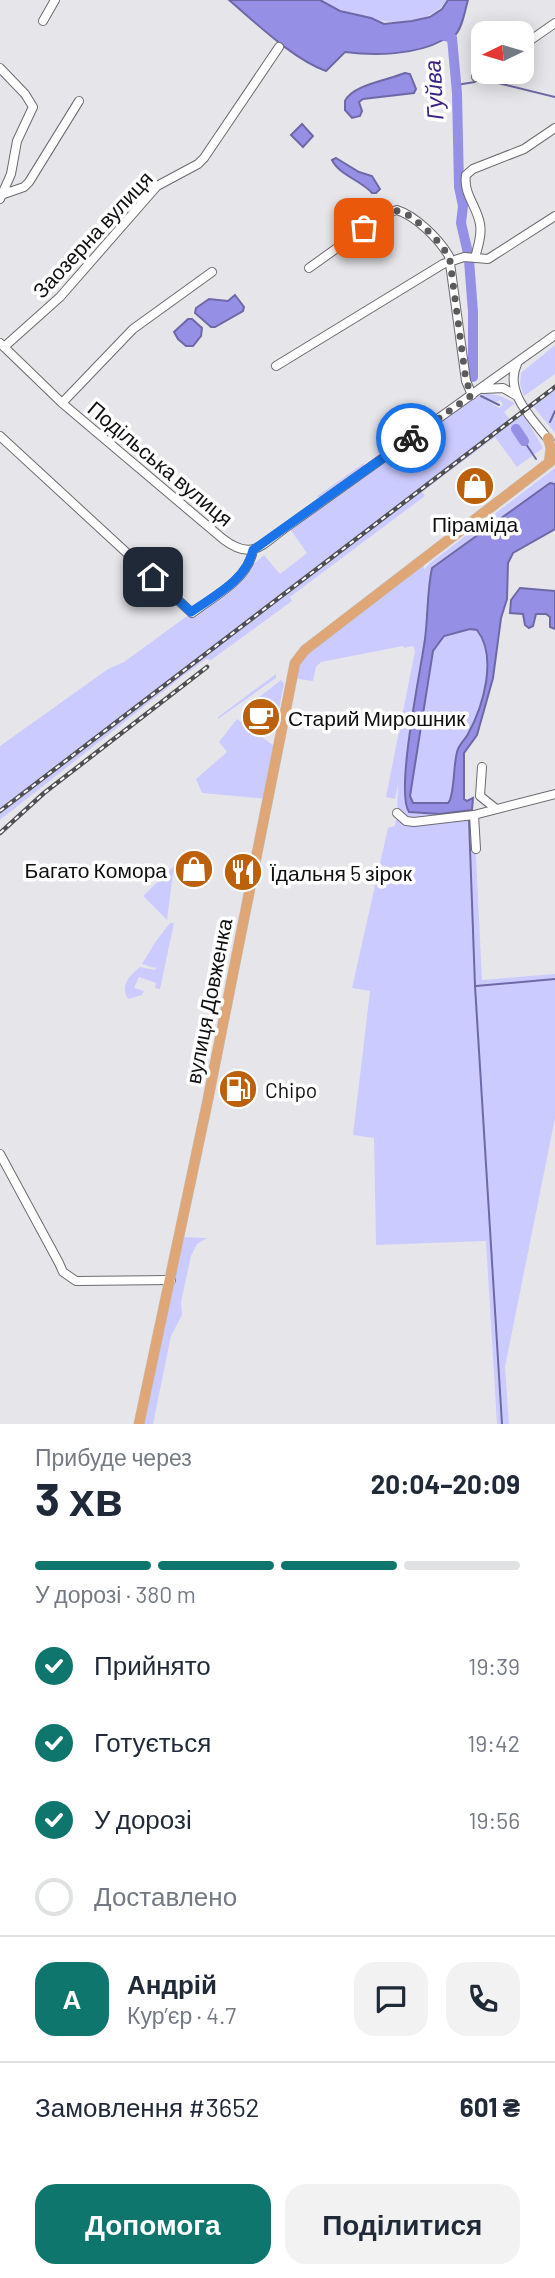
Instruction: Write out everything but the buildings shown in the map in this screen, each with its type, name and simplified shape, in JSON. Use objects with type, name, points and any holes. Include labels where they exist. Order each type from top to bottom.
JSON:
[{"type":"main road","points":[[551,440],[552,461]]},
{"type":"main road","name":"вулиця Довженка","points":[[139,1424],[171,1280],[295,663],[305,650],[552,461]]},
{"type":"street","points":[[43,22],[55,0]]},
{"type":"street","points":[[534,38],[555,23]]},
{"type":"street","name":"Заозерна вулиця","points":[[2,345],[60,297],[157,186],[204,158],[279,47]]},
{"type":"street","points":[[0,68],[25,94],[33,107],[17,141],[11,174],[1,197]]},
{"type":"street","points":[[1,197],[29,182],[79,101]]},
{"type":"street","points":[[475,258],[480,224],[467,192],[466,175],[470,170],[528,146],[555,128]]},
{"type":"street","points":[[309,268],[378,218],[397,210],[407,214],[448,254],[466,381],[475,393]]},
{"type":"street","points":[[276,366],[450,261],[464,257],[483,261],[491,258],[555,216]]},
{"type":"street","points":[[62,403],[133,329],[212,272]]},
{"type":"street","points":[[0,436],[191,612],[237,579],[249,564],[253,550],[555,335]]},
{"type":"street","name":"Подільська вулиця","points":[[2,345],[62,403],[233,547],[245,551],[253,550]]},
{"type":"street","points":[[517,364],[512,380],[518,396],[555,448]]},
{"type":"street","points":[[475,393],[497,387],[518,396]]},
{"type":"street","points":[[482,767],[480,796],[495,808]]},
{"type":"street","points":[[397,813],[406,821],[414,822],[474,815],[555,794]]},
{"type":"street","points":[[474,815],[476,849]]},
{"type":"street","points":[[0,1154],[63,1272],[70,1278],[84,1282],[171,1280]]},
{"type":"shaded area","points":[[229,0],[320,0],[340,11],[384,24],[430,17],[442,9],[448,0],[468,0],[461,25],[453,37],[408,51],[382,54],[345,52],[326,71],[288,49]]},
{"type":"shaded area","points":[[321,0],[447,0],[435,12],[421,19],[404,22],[368,18]]},
{"type":"shaded area","points":[[405,73],[410,74],[416,89],[414,93],[363,99],[359,102],[362,111],[360,116],[352,118],[345,110],[345,101],[355,91]]},
{"type":"shaded area","points":[[302,124],[313,136],[303,147],[291,135]]},
{"type":"shaded area","points":[[336,158],[359,172],[372,176],[380,189],[372,193],[340,170],[332,160]]},
{"type":"shaded area","points":[[235,295],[244,307],[243,311],[215,327],[211,327],[195,313],[196,308],[209,299],[228,301]]},
{"type":"shaded area","points":[[188,319],[192,319],[202,328],[201,336],[193,346],[186,346],[174,332]]},
{"type":"shaded area","points":[[555,345],[555,374],[524,396],[520,384],[521,373]]},
{"type":"shaded area","points":[[555,389],[555,433],[533,406]]},
{"type":"shaded area","points":[[486,393],[515,403],[504,412],[512,422],[523,413],[543,448],[517,467],[495,437],[422,492],[425,496],[290,597],[292,601],[211,660],[206,659],[184,675],[0,820],[0,746],[108,669],[124,662],[227,587],[264,555],[280,574],[307,553],[288,526],[472,395],[480,396],[499,408],[503,405],[500,400],[496,402],[482,395]]},
{"type":"shaded area","points":[[364,463],[364,467],[322,497],[316,497]]},
{"type":"shaded area","points":[[555,468],[555,484],[550,483],[431,572],[426,637],[404,788],[409,812],[440,814],[471,810],[474,815],[482,980],[555,974],[555,1118],[505,1367],[509,1424],[497,1424],[486,1241],[376,1245],[374,1138],[353,1135],[370,991],[352,988],[388,828],[395,826],[398,784],[395,799],[386,797],[415,651],[413,646],[403,646],[321,662],[316,667],[313,681],[291,678],[295,663],[424,560],[424,570]]},
{"type":"shaded area","points":[[550,483],[555,484],[555,529],[513,553],[508,563],[507,599],[501,618],[493,678],[477,735],[464,753],[464,799],[467,801],[473,798],[472,810],[440,814],[409,812],[405,781],[432,568]],"holes":[[[470,629],[477,630],[487,654],[486,682],[474,723],[457,752],[450,800],[448,803],[413,803],[410,796],[433,651],[444,636]]]},
{"type":"shaded area","points":[[520,588],[555,591],[555,629],[550,627],[550,617],[546,614],[536,614],[533,626],[529,628],[525,625],[523,614],[510,613],[511,600]]},
{"type":"shaded area","points":[[476,630],[483,641],[486,681],[474,723],[459,747],[450,800],[448,803],[413,803],[410,796],[433,651],[444,636]]},
{"type":"shaded area","points":[[276,674],[276,678],[218,719],[218,717]]},
{"type":"shaded area","points":[[281,680],[284,684],[277,719],[271,712],[253,702]]},
{"type":"shaded area","points":[[237,719],[277,748],[267,799],[202,793],[196,779],[227,752],[219,742]]},
{"type":"shaded area","points":[[174,866],[167,920],[143,896]]},
{"type":"shaded area","points":[[170,923],[174,923],[160,989],[155,988],[156,983],[139,977],[134,988],[144,991],[142,995],[128,999],[125,985],[132,974],[140,967],[155,970],[157,965],[155,968],[142,964]]},
{"type":"shaded area","points":[[180,1237],[207,1238],[197,1244],[191,1256],[181,1302],[182,1315],[171,1336],[153,1424],[139,1424]]},
{"type":"waterway","name":"Гуйва","points":[[438,34],[452,38],[457,93],[459,187],[463,206],[461,223],[468,253]]},
{"type":"waterway","points":[[456,85],[471,83]]},
{"type":"waterway","points":[[502,84],[555,97]]},
{"type":"waterway","name":"Гуйва","points":[[469,260],[473,312],[473,377]]},
{"type":"waterway","points":[[481,396],[499,405]]},
{"type":"waterway","name":"Гуйва","points":[[550,422],[555,411]]},
{"type":"waterway","name":"Гуйва","points":[[516,429],[524,441]]},
{"type":"waterway","points":[[524,441],[536,459]]},
{"type":"waterway","points":[[469,820],[475,986],[502,1424]]},
{"type":"waterway","points":[[476,986],[555,979]]},
{"type":"railway","points":[[0,811],[555,387]]},
{"type":"railway","points":[[0,833],[44,793],[207,667]]},
{"type":"way so far","points":[[364,228],[386,213],[401,211],[437,241],[448,254],[450,261],[466,381],[472,395],[411,438]]},
{"type":"place","name":"Піраміда","points":[[475,486]]},
{"type":"place","name":"Старий Мирошник","points":[[261,717]]},
{"type":"place","name":"Багато Комора","points":[[194,869]]},
{"type":"place","name":"Їдальня 5 зірок","points":[[243,872]]},
{"type":"place","name":"Chipo","points":[[238,1089]]},
{"type":"route","points":[[153,577],[191,612],[237,579],[249,564],[253,550],[411,438]]}]
